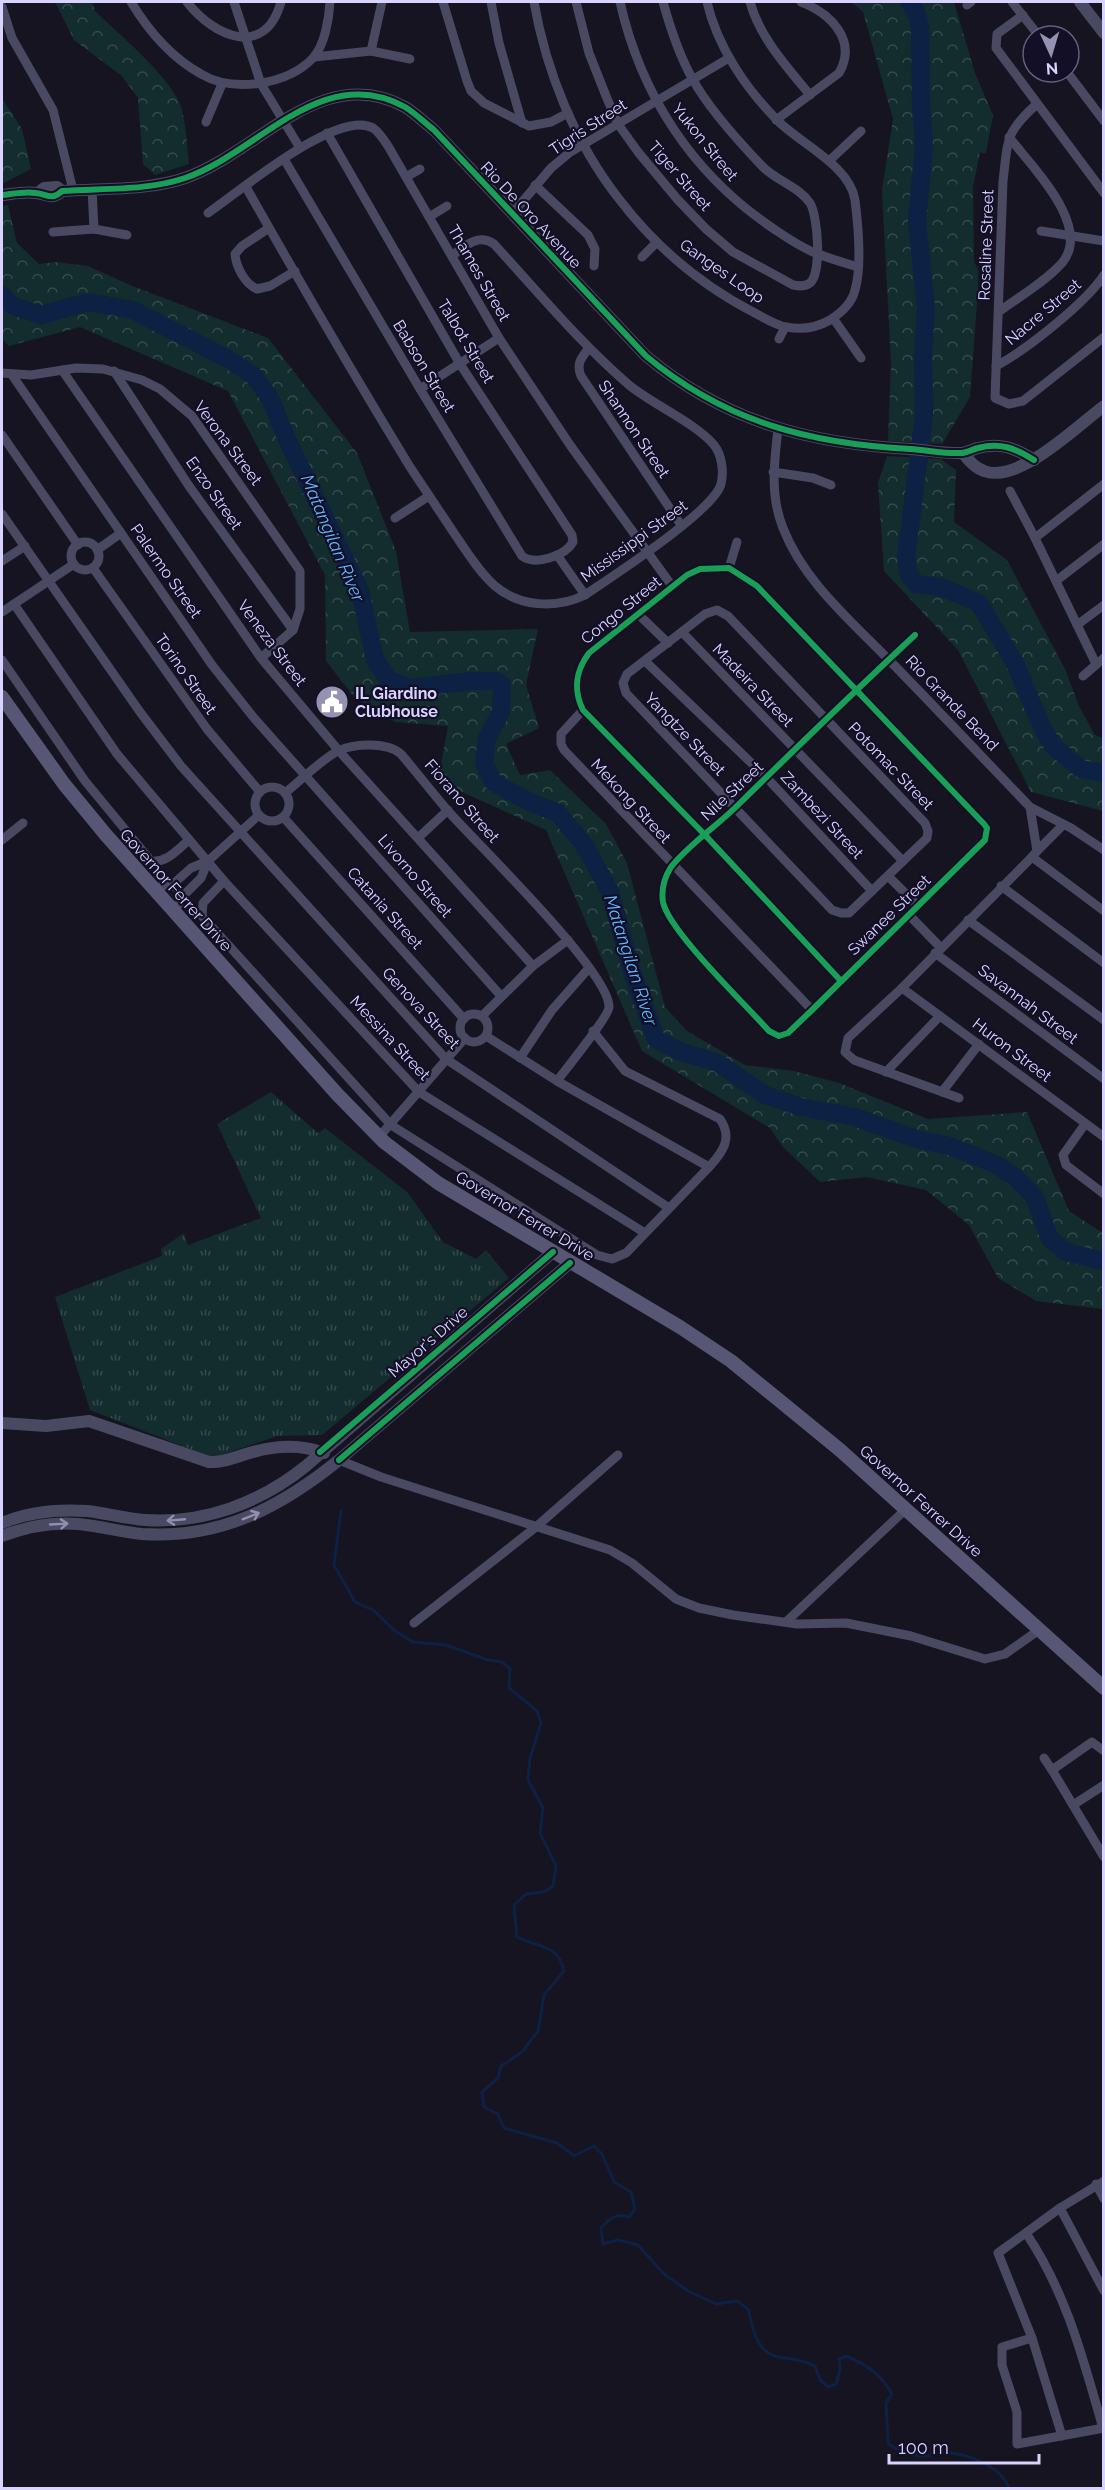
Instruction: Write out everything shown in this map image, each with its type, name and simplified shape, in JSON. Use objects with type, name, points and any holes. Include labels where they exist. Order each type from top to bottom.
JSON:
[{"type":"main road","name":"Governor Ferrer Drive","points":[[2,697],[64,784],[106,835],[337,1094],[379,1137],[438,1183],[680,1327],[731,1361],[840,1450],[1104,1688]]},
{"type":"street","points":[[131,2],[149,27],[183,62],[202,75],[222,84],[261,84],[302,67],[314,57],[326,28],[330,2]]},
{"type":"street","points":[[187,2],[217,30],[232,37],[245,37],[269,26],[281,2]]},
{"type":"street","points":[[234,2],[261,84],[300,148]]},
{"type":"street","points":[[371,51],[382,2]]},
{"type":"street","points":[[443,2],[471,91],[484,103],[522,123],[536,126],[568,113]]},
{"type":"street","points":[[491,2],[499,43],[522,123]]},
{"type":"street","name":"Ganges Loop","points":[[534,2],[539,31],[568,113],[584,145],[618,198],[656,243],[697,276],[739,304],[785,327],[820,326],[848,304],[855,293],[858,267],[856,207],[852,188],[848,179],[829,161],[776,120],[753,92],[729,57],[707,2]]},
{"type":"street","name":"Tiger Street","points":[[576,2],[589,53],[618,124],[678,200],[733,252],[783,281],[803,286],[811,283],[816,275],[818,254]]},
{"type":"street","name":"Yukon Street","points":[[620,2],[628,38],[655,101],[672,130],[727,194],[795,242],[818,254],[858,267]]},
{"type":"street","points":[[663,2],[692,79],[728,128],[766,169],[809,202],[814,216],[818,254]]},
{"type":"street","points":[[750,2],[770,43],[810,95]]},
{"type":"street","points":[[776,120],[839,73],[845,63],[844,38],[837,27],[827,15],[801,2]]},
{"type":"street","points":[[1012,2],[1030,24]]},
{"type":"street","points":[[1080,2],[1104,33]]},
{"type":"street","points":[[2,7],[12,38],[53,110],[68,191]]},
{"type":"street","points":[[1023,15],[997,34],[996,48],[1104,193]]},
{"type":"street","points":[[314,57],[371,51],[410,59]]},
{"type":"street","name":"Tigris Street","points":[[512,214],[535,185],[569,153],[729,57]]},
{"type":"street","points":[[206,123],[222,84]]},
{"type":"street","points":[[1076,84],[1104,121]]},
{"type":"street","name":"Rio De Oro Avenue","points":[[4,195],[38,193],[44,197],[57,196],[68,191],[165,183],[214,165],[308,106],[342,94],[371,95],[405,107],[434,130],[616,326],[671,377],[742,416],[778,429],[827,441],[963,453],[997,445],[1014,449],[1034,460]]},
{"type":"street","name":"Rosaline Street","points":[[1037,104],[1016,122],[1009,137],[1003,181],[995,398],[1009,404],[1023,401],[1104,337]]},
{"type":"street","name":"Thames Street","points":[[208,213],[300,148],[327,133],[345,126],[358,125],[372,128],[381,136],[406,177],[500,338],[646,552],[672,586]]},
{"type":"street","points":[[829,161],[861,131]]},
{"type":"street","name":"Talbot Street","points":[[327,133],[460,364],[572,535],[573,542],[570,548],[556,555]]},
{"type":"street","points":[[999,311],[1063,262],[1070,250],[1072,236],[1069,222],[1058,201],[1009,137]]},
{"type":"street","name":"Babson Street","points":[[284,159],[420,389],[522,555],[533,561],[556,555]]},
{"type":"street","points":[[406,177],[420,169]]},
{"type":"street","points":[[535,185],[588,236],[595,249],[594,266]]},
{"type":"street","name":"Mississippi Street","points":[[246,187],[429,496],[477,567],[495,586],[511,596],[527,602],[564,603],[585,595],[708,504],[716,495],[721,484],[722,471],[719,452],[705,437],[630,386],[589,348],[489,240],[474,240],[452,256]]},
{"type":"street","points":[[92,189],[94,229]]},
{"type":"street","points":[[429,217],[447,206]]},
{"type":"street","points":[[269,228],[242,246],[235,254],[238,266],[247,281],[257,289],[263,289],[295,271]]},
{"type":"street","points":[[53,232],[94,229],[127,235]]},
{"type":"street","points":[[1041,231],[1104,241]]},
{"type":"street","points":[[642,257],[656,243]]},
{"type":"street","name":"Nacre Street","points":[[996,366],[1012,357],[1083,300],[1104,274]]},
{"type":"street","points":[[833,318],[861,358]]},
{"type":"street","points":[[779,339],[785,327]]},
{"type":"street","points":[[420,389],[500,338]]},
{"type":"street","name":"Shannon Street","points":[[589,348],[578,365],[581,376],[681,525]]},
{"type":"street","name":"Verona Street","points":[[7,374],[90,367],[114,371],[160,389],[192,416],[298,567],[301,598],[293,630]]},
{"type":"street","name":"Veneza Street","points":[[62,370],[261,658],[339,751],[533,966]]},
{"type":"street","name":"Enzo Street","points":[[114,371],[189,486],[293,630]]},
{"type":"street","name":"Palermo Street","points":[[7,374],[212,665],[306,776]]},
{"type":"street","points":[[963,453],[984,471],[1015,469],[1034,460],[1104,406]]},
{"type":"street","name":"Rio Grande Bend","points":[[778,429],[773,472],[780,518],[797,557],[830,600],[1030,807],[1099,841],[1104,850]]},
{"type":"street","points":[[2,435],[78,545]]},
{"type":"street","points":[[773,472],[813,478],[831,485]]},
{"type":"street","points":[[1035,538],[1104,484]]},
{"type":"street","points":[[1010,491],[1077,626],[1100,661],[1083,676]]},
{"type":"street","points":[[395,518],[429,496]]},
{"type":"street","name":"Genova Street","points":[[2,515],[50,580],[140,712],[181,766],[446,1059],[669,1208]]},
{"type":"street","points":[[97,550],[121,533]]},
{"type":"street","points":[[737,542],[729,568],[757,586],[856,691]]},
{"type":"street","points":[[88,543],[97,550],[98,557],[93,567],[82,570],[74,564],[71,554],[78,545],[88,543]]},
{"type":"street","points":[[1056,581],[1104,544]]},
{"type":"street","points":[[2,561],[25,546]]},
{"type":"street","points":[[556,555],[585,595]]},
{"type":"street","points":[[2,612],[74,564]]},
{"type":"street","name":"Torino Street","points":[[93,567],[207,729],[260,792]]},
{"type":"street","name":"Congo Street","points":[[583,710],[577,693],[577,682],[581,662],[589,653],[672,586],[700,569],[729,568]]},
{"type":"street","name":"Messina Street","points":[[14,604],[117,754],[224,881],[419,1092],[645,1233]]},
{"type":"street","points":[[1077,626],[1104,605]]},
{"type":"street","name":"Yangtze Street","points":[[717,610],[705,614],[624,679],[626,693],[832,910],[841,913]]},
{"type":"street","name":"Potomac Street","points":[[717,610],[728,616],[925,823],[928,831],[927,838],[849,913],[841,913]]},
{"type":"street","points":[[638,614],[668,643]]},
{"type":"street","points":[[261,658],[293,630]]},
{"type":"street","name":"Madeira Street","points":[[682,632],[903,861]]},
{"type":"street","name":"Nile Street","points":[[778,1036],[769,1030],[673,925],[666,914],[662,893],[663,882],[673,865],[915,635]]},
{"type":"street","points":[[2,660],[85,781],[151,861],[160,862],[189,840]]},
{"type":"street","name":"Zambezi Street","points":[[645,661],[766,777],[872,891]]},
{"type":"street","name":"Swanee Street","points":[[778,1036],[788,1033],[812,1010],[985,840],[988,832],[984,824],[856,691]]},
{"type":"street","points":[[583,710],[705,835],[841,981]]},
{"type":"street","name":"Mekong Street","points":[[583,710],[561,734],[561,744],[564,750],[812,1010]]},
{"type":"street","name":"Fiorano Street","points":[[285,793],[339,751],[376,744],[395,749],[568,940],[589,968],[609,1004],[606,1017],[593,1031]]},
{"type":"street","name":"Livorno Street","points":[[306,776],[501,996]]},
{"type":"street","points":[[273,787],[285,793],[290,806],[284,818],[271,822],[259,815],[255,803],[260,792],[273,787]]},
{"type":"street","points":[[1030,807],[1035,854],[1104,911]]},
{"type":"street","points":[[418,838],[448,810]]},
{"type":"street","points":[[172,885],[191,868],[208,861],[259,815]]},
{"type":"street","name":"Catania Street","points":[[284,818],[464,1019]]},
{"type":"street","points":[[2,840],[23,823]]},
{"type":"street","points":[[959,1098],[848,1056],[845,1052],[845,1044],[848,1038],[902,988],[1063,825]]},
{"type":"street","points":[[173,911],[180,905],[182,897],[201,878],[208,861]]},
{"type":"street","points":[[888,876],[918,906]]},
{"type":"street","points":[[224,881],[203,903],[202,916],[391,1125],[604,1258],[612,1259],[626,1253],[721,1154],[727,1143],[724,1126],[720,1119],[625,1071],[593,1031],[557,1081]]},
{"type":"street","points":[[155,890],[163,885],[172,885],[179,890],[182,897]]},
{"type":"street","points":[[1001,886],[1104,963]]},
{"type":"street","name":"Savannah Street","points":[[909,915],[938,950],[1104,1079]]},
{"type":"street","points":[[968,920],[1104,1020]]},
{"type":"street","points":[[482,1016],[533,966],[568,940]]},
{"type":"street","points":[[520,1058],[552,1010],[589,968]]},
{"type":"street","name":"Huron Street","points":[[902,988],[1104,1137]]},
{"type":"street","points":[[472,1014],[482,1016],[488,1024],[486,1036],[473,1041],[465,1038],[461,1031],[464,1019],[472,1014]]},
{"type":"street","points":[[886,1072],[940,1016]]},
{"type":"street","points":[[486,1036],[557,1081],[709,1167]]},
{"type":"street","points":[[379,1137],[465,1038]]},
{"type":"street","points":[[942,1092],[979,1044]]},
{"type":"street","points":[[1085,1124],[1063,1155],[1063,1160],[1066,1165],[1104,1194]]},
{"type":"street","name":"Mayor's Drive","points":[[2,1523],[28,1514],[68,1511],[156,1521],[192,1518],[215,1514],[252,1500],[279,1486],[306,1466],[553,1252]]},
{"type":"street","name":"Mayor's Drive","points":[[2,1536],[54,1524],[81,1524],[156,1534],[185,1532],[225,1525],[247,1518],[285,1500],[339,1460],[570,1263]]},
{"type":"street","points":[[2,1423],[46,1426],[89,1421],[209,1462],[227,1460],[278,1446],[300,1447],[320,1452],[381,1477],[616,1553],[686,1604],[733,1615],[786,1622],[852,1624],[911,1636],[986,1659],[1005,1654],[1039,1630]]},
{"type":"street","points":[[414,1623],[536,1527],[618,1455]]},
{"type":"street","points":[[786,1622],[905,1510]]},
{"type":"street","points":[[1052,1770],[1092,1742],[1104,1752]]},
{"type":"street","points":[[1044,1758],[1100,1845],[1104,1857]]},
{"type":"street","points":[[1073,1805],[1104,1785]]},
{"type":"street","points":[[1062,2436],[1032,2338],[998,2253],[1100,2182],[1104,2199]]},
{"type":"street","points":[[1060,2208],[1104,2291]]},
{"type":"street","points":[[1026,2233],[1042,2257],[1071,2319],[1103,2428],[1017,2444],[1017,2412],[1002,2365],[1002,2347],[1032,2338]]},
{"type":"green space","points":[[55,2],[92,2],[95,11],[165,80],[182,110],[189,164],[155,175],[143,164],[138,98],[122,76],[74,40]]},
{"type":"green space","points":[[851,2],[954,2],[975,73],[993,115],[986,153],[980,152],[973,187],[974,262],[978,270],[978,290],[970,397],[942,444],[888,441],[891,363],[882,190],[893,119],[863,12]]},
{"type":"green space","points":[[2,98],[22,129],[31,169],[2,184]]},
{"type":"green space","points":[[8,205],[17,243],[39,264],[56,262],[88,266],[130,285],[268,338],[357,453],[396,551],[410,632],[538,629],[526,685],[539,728],[506,744],[520,775],[550,770],[606,824],[627,863],[665,1007],[687,1031],[745,1065],[794,1071],[839,1083],[928,1119],[1027,1112],[1069,1211],[1103,1233],[1103,1309],[1036,1301],[998,1278],[969,1225],[926,1190],[867,1177],[820,1182],[783,1147],[770,1128],[642,1051],[546,830],[438,781],[448,726],[395,722],[354,697],[326,661],[325,575],[228,391],[80,327],[9,346],[2,339],[2,206]]},
{"type":"green space","points":[[887,456],[941,459],[956,470],[954,522],[1007,560],[1065,669],[1079,706],[1095,735],[1103,738],[1103,811],[1031,792],[958,650],[884,571],[878,483]]},
{"type":"green space","points":[[271,1092],[318,1133],[325,1128],[407,1192],[443,1242],[476,1259],[486,1250],[509,1278],[322,1435],[277,1436],[213,1458],[90,1410],[55,1297],[162,1256],[161,1249],[184,1233],[188,1245],[261,1218],[217,1124]]},
{"type":"waterway","points":[[909,2],[916,11],[920,27],[924,146],[917,221],[926,308],[923,354],[924,415],[906,558],[909,575],[916,584],[941,587],[979,603],[1015,663],[1041,725],[1053,746],[1081,769],[1104,773]]},
{"type":"waterway","name":"Matangilan River","points":[[2,295],[13,306],[41,315],[88,302],[133,310],[228,359],[253,375],[270,398],[286,437],[360,591],[375,660],[389,680],[410,688],[472,681],[496,681],[502,685],[501,712],[487,738],[484,763],[493,782],[530,802],[558,813],[585,846],[610,892],[632,972],[656,1039],[679,1051],[718,1063],[765,1095],[801,1107],[855,1117],[916,1139],[950,1146],[997,1165],[1016,1178],[1034,1196],[1050,1239],[1066,1252],[1104,1261]]},
{"type":"waterway","points":[[341,1511],[334,1565],[355,1602],[373,1610],[395,1631],[413,1642],[446,1645],[488,1660],[502,1662],[510,1669],[509,1688],[537,1711],[541,1723],[530,1758],[528,1780],[543,1808],[540,1833],[556,1866],[553,1886],[544,1892],[526,1894],[514,1905],[517,1937],[552,1951],[557,1955],[564,1971],[544,1995],[538,2031],[522,2052],[501,2066],[498,2078],[482,2092],[484,2107],[498,2114],[504,2128],[557,2143],[574,2156],[594,2146],[602,2154],[614,2182],[631,2192],[635,2209],[629,2217],[613,2217],[601,2228],[603,2244],[618,2240],[638,2245],[664,2274],[688,2291],[716,2304],[737,2301],[748,2309],[757,2339],[765,2350],[771,2355],[815,2366],[820,2380],[828,2387],[836,2384],[840,2370],[839,2359],[846,2356],[867,2367],[883,2381],[892,2394],[886,2403],[888,2443],[909,2454],[926,2456],[949,2453],[976,2460],[1000,2474],[1009,2488]]},
{"type":"cycle path","points":[[2,195],[27,192],[52,196],[62,191],[140,187],[170,182],[212,166],[291,116],[318,103],[346,95],[375,96],[405,107],[434,130],[646,356],[676,379],[707,398],[771,425],[839,442],[955,453],[986,446],[1000,446],[1014,449],[1034,460]]},
{"type":"cycle path","points":[[841,981],[705,835],[583,710],[578,695],[577,680],[581,666],[589,653],[687,575],[700,569],[729,568],[757,586],[984,824],[987,828],[985,840],[788,1033],[779,1036],[769,1031],[678,930],[663,902],[665,879],[671,867],[686,851],[703,835],[712,828],[730,813],[848,698],[870,677],[915,635]]},
{"type":"cycle path","points":[[320,1452],[553,1252]]},
{"type":"cycle path","points":[[339,1460],[570,1263]]},
{"type":"place","name":"IL Giardino Clubhouse","points":[[332,702]]}]
